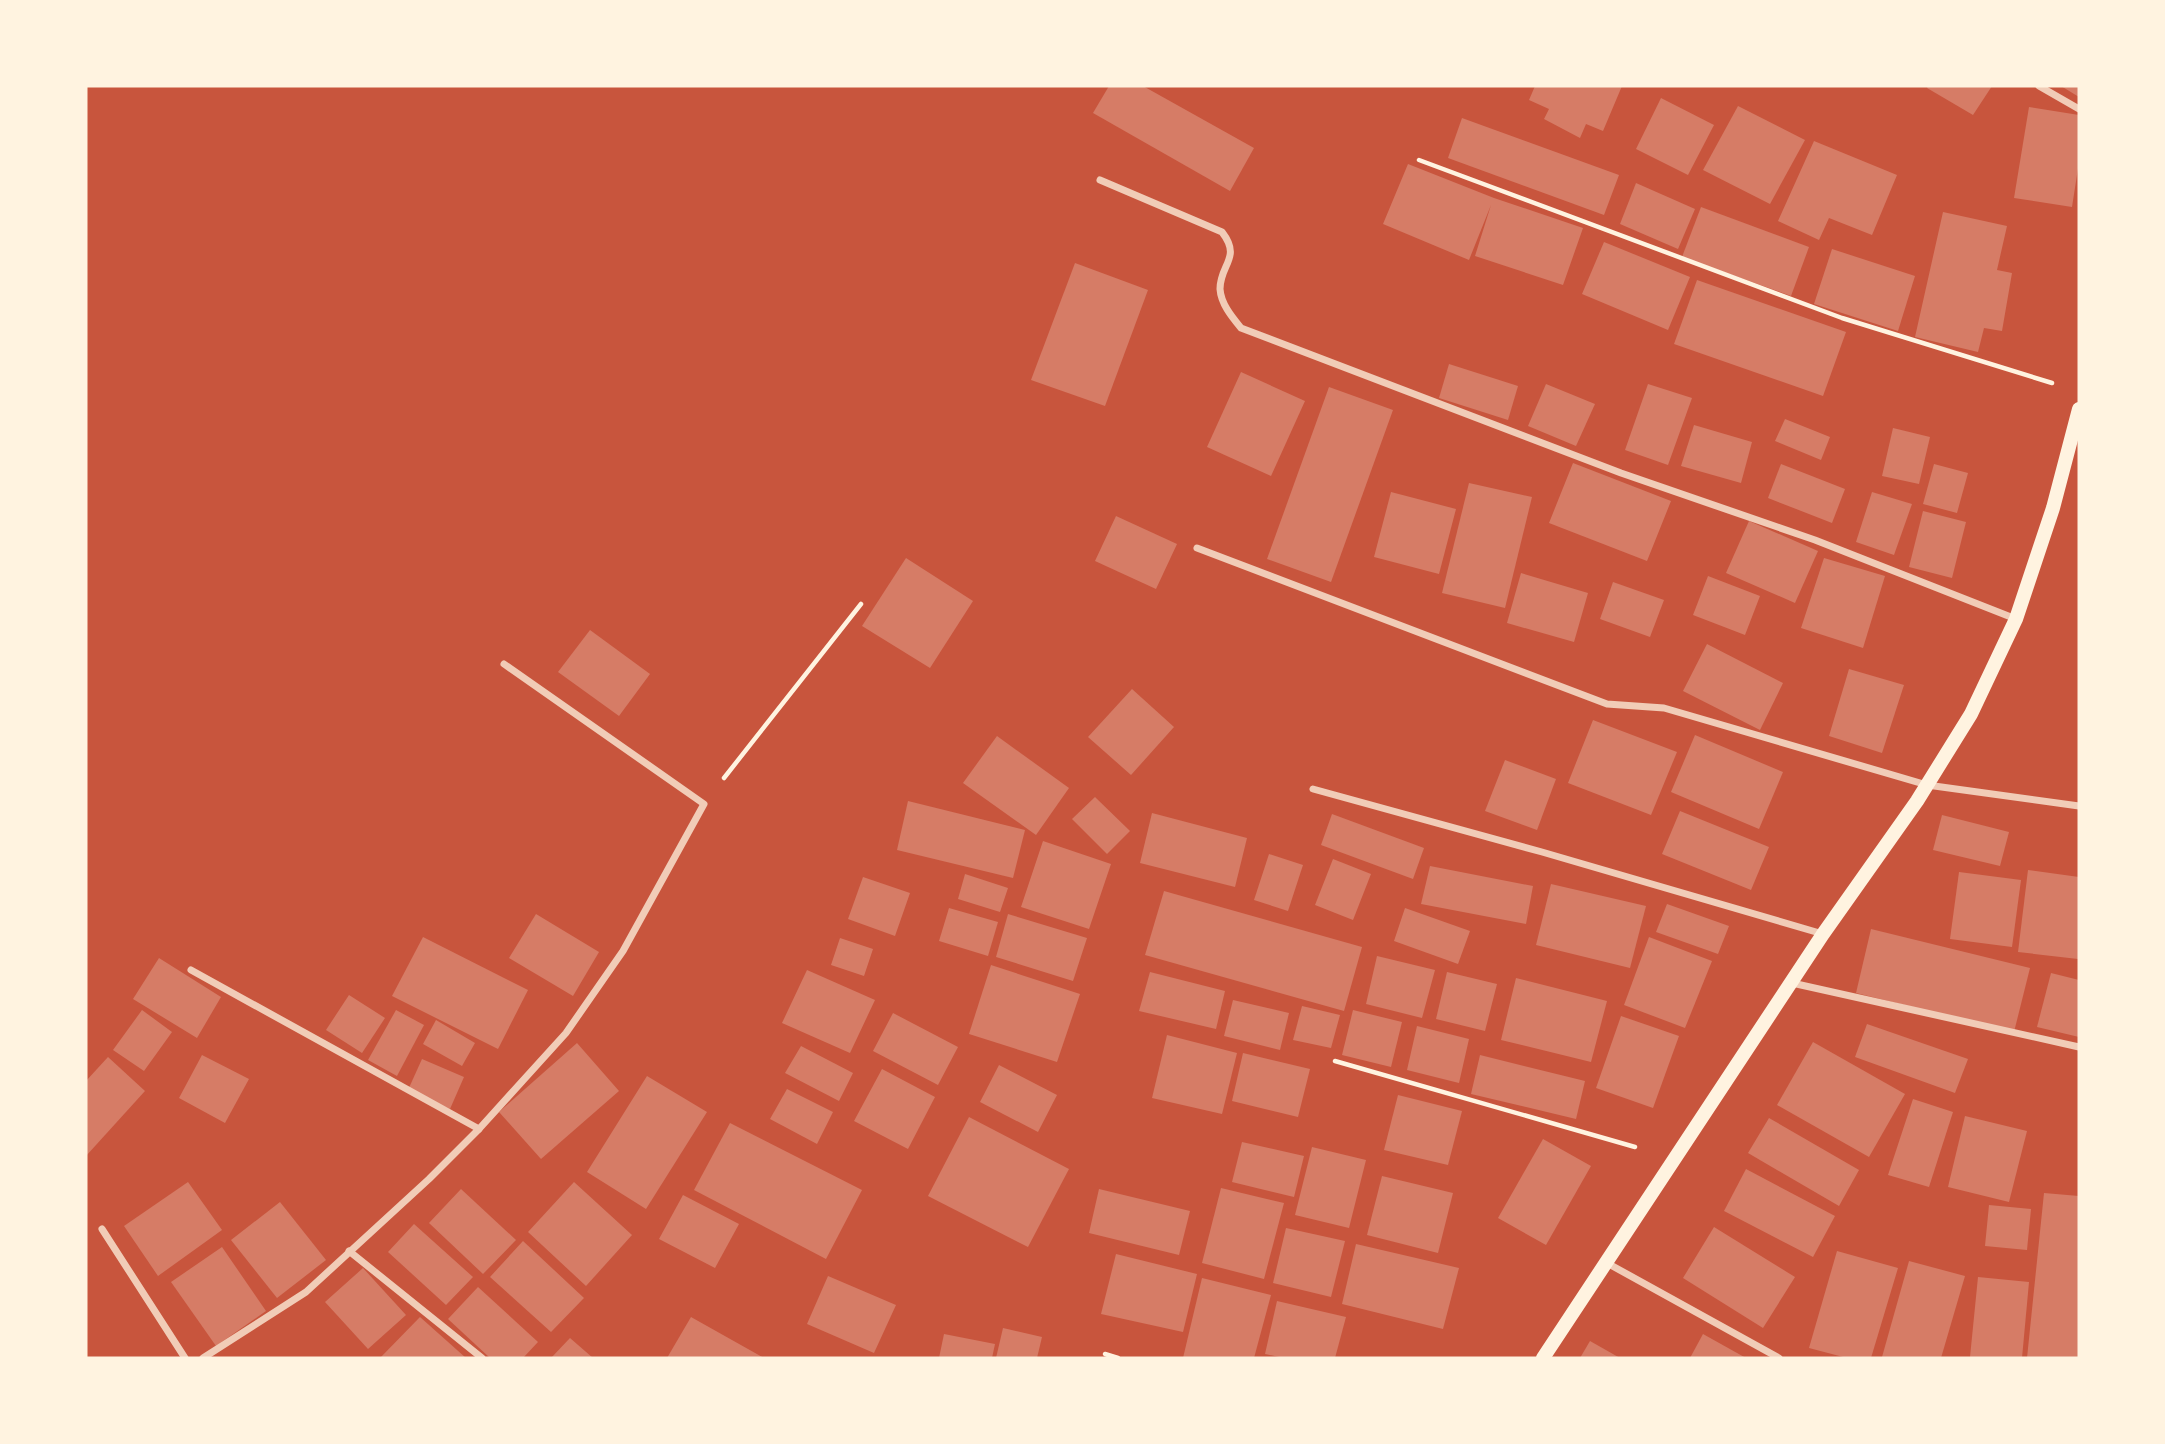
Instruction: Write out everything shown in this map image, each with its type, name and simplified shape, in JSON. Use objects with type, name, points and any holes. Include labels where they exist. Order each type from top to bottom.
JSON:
[{"type":"main road","points":[[1543,1358],[1822,934],[1927,785],[1971,713],[2016,618],[2053,508],[2079,409]]},
{"type":"street","points":[[2039,86],[2079,109]]},
{"type":"street","points":[[1100,180],[1222,232],[1230,243],[1231,255],[1220,286],[1222,298],[1241,328],[1621,473],[1815,540],[2016,618]]},
{"type":"street","points":[[1197,548],[1607,704],[1664,708],[1927,785],[2079,806]]},
{"type":"street","points":[[203,1358],[306,1292],[429,1179],[479,1129],[566,1033],[624,951],[704,804],[504,664]]},
{"type":"street","points":[[1313,789],[1581,863],[1822,934]]},
{"type":"street","points":[[191,970],[479,1129]]},
{"type":"street","points":[[1791,983],[2079,1048]]},
{"type":"street","points":[[102,1229],[185,1358]]},
{"type":"street","points":[[349,1251],[482,1358]]},
{"type":"street","points":[[1607,1263],[1779,1358]]},
{"type":"path","points":[[1419,160],[1842,318],[2053,383]]},
{"type":"path","points":[[704,804],[861,604]]},
{"type":"path","points":[[1335,1061],[1676,1159]]},
{"type":"path","points":[[1105,1354],[1118,1358]]},
{"type":"building","points":[[1109,86],[1143,86],[1254,148],[1230,191],[1093,113]]},
{"type":"building","points":[[1535,86],[1622,86],[1603,131],[1586,124],[1580,138],[1544,119],[1549,109],[1529,100]]},
{"type":"building","points":[[1992,86],[1973,115],[1927,88]]},
{"type":"building","points":[[2061,86],[2079,86],[2079,97]]},
{"type":"building","points":[[1661,98],[1714,125],[1688,175],[1636,149]]},
{"type":"building","points":[[1738,106],[1805,140],[1770,204],[1703,170]]},
{"type":"building","points":[[2029,107],[2079,115],[2079,162],[2072,207],[2014,198]]},
{"type":"building","points":[[1462,118],[1619,175],[1604,215],[1448,158]]},
{"type":"building","points":[[1814,141],[1897,175],[1872,235],[1829,218],[1819,240],[1778,221]]},
{"type":"building","points":[[1408,164],[1494,198],[1583,228],[1563,285],[1475,256],[1491,205],[1469,260],[1383,224]]},
{"type":"building","points":[[1636,183],[1695,209],[1678,249],[1620,224]]},
{"type":"building","points":[[1701,207],[1809,247],[1791,296],[1682,257]]},
{"type":"building","points":[[1943,212],[2007,226],[1997,270],[2012,273],[2002,331],[1984,328],[1978,352],[1915,337]]},
{"type":"building","points":[[1604,242],[1690,277],[1668,330],[1582,294]]},
{"type":"building","points":[[1832,249],[1915,276],[1898,331],[1814,304]]},
{"type":"building","points":[[1075,263],[1148,290],[1105,406],[1031,380]]},
{"type":"building","points":[[1697,280],[1846,332],[1823,396],[1674,344]]},
{"type":"building","points":[[1449,364],[1518,386],[1508,420],[1439,398]]},
{"type":"building","points":[[1241,372],[1305,401],[1271,476],[1207,447]]},
{"type":"building","points":[[1546,384],[1595,404],[1576,446],[1528,426]]},
{"type":"building","points":[[1648,384],[1692,398],[1668,465],[1625,450]]},
{"type":"building","points":[[1329,387],[1393,410],[1331,582],[1267,559]]},
{"type":"building","points":[[1785,419],[1830,437],[1821,460],[1775,441]]},
{"type":"building","points":[[1694,425],[1752,442],[1741,483],[1681,466]]},
{"type":"building","points":[[1893,428],[1930,437],[1919,484],[1882,476]]},
{"type":"building","points":[[1573,463],[1671,501],[1647,561],[1549,523]]},
{"type":"building","points":[[1781,464],[1845,489],[1832,523],[1768,498]]},
{"type":"building","points":[[1934,464],[1968,473],[1957,513],[1923,504]]},
{"type":"building","points":[[1469,483],[1532,497],[1505,608],[1442,593]]},
{"type":"building","points":[[1391,492],[1456,509],[1439,574],[1374,557]]},
{"type":"building","points":[[1872,492],[1912,504],[1894,555],[1856,542]]},
{"type":"building","points":[[1923,511],[1966,522],[1952,578],[1909,567]]},
{"type":"building","points":[[1116,516],[1177,544],[1156,589],[1095,561]]},
{"type":"building","points":[[1749,521],[1818,551],[1795,603],[1726,573]]},
{"type":"building","points":[[906,558],[973,601],[930,668],[862,626]]},
{"type":"building","points":[[1824,558],[1885,576],[1863,648],[1801,628]]},
{"type":"building","points":[[1521,573],[1588,593],[1574,642],[1507,623]]},
{"type":"building","points":[[1708,576],[1760,596],[1745,635],[1693,615]]},
{"type":"building","points":[[1613,582],[1664,600],[1650,637],[1600,619]]},
{"type":"building","points":[[590,630],[650,674],[619,716],[558,672]]},
{"type":"building","points":[[1707,644],[1783,683],[1760,730],[1683,691]]},
{"type":"building","points":[[1849,669],[1904,685],[1882,753],[1829,736]]},
{"type":"building","points":[[1132,689],[1174,727],[1131,775],[1088,737]]},
{"type":"building","points":[[1593,720],[1677,752],[1651,815],[1568,783]]},
{"type":"building","points":[[1695,735],[1783,772],[1759,829],[1671,792]]},
{"type":"building","points":[[997,736],[1069,788],[1036,835],[963,783]]},
{"type":"building","points":[[1505,760],[1556,779],[1537,830],[1485,811]]},
{"type":"building","points":[[1095,797],[1130,831],[1107,854],[1072,819]]},
{"type":"building","points":[[908,801],[1025,830],[1013,878],[897,850]]},
{"type":"building","points":[[1680,811],[1769,847],[1751,890],[1662,854]]},
{"type":"building","points":[[1152,813],[1247,838],[1235,887],[1140,863]]},
{"type":"building","points":[[1332,814],[1424,848],[1413,879],[1321,845]]},
{"type":"building","points":[[1942,815],[2009,832],[2000,866],[1933,850]]},
{"type":"building","points":[[1043,841],[1111,864],[1089,929],[1021,907]]},
{"type":"building","points":[[1269,854],[1303,865],[1288,911],[1254,900]]},
{"type":"building","points":[[1333,859],[1371,874],[1353,920],[1315,905]]},
{"type":"building","points":[[1430,866],[1533,886],[1526,924],[1421,904]]},
{"type":"building","points":[[2028,870],[2079,877],[2078,959],[2018,952]]},
{"type":"building","points":[[1959,872],[2021,880],[2012,947],[1950,939]]},
{"type":"building","points":[[965,874],[1008,888],[1000,912],[958,899]]},
{"type":"building","points":[[863,877],[910,893],[895,936],[848,919]]},
{"type":"building","points":[[1551,884],[1646,906],[1630,968],[1536,945]]},
{"type":"building","points":[[1164,891],[1362,947],[1344,1011],[1145,955]]},
{"type":"building","points":[[1667,904],[1729,926],[1718,954],[1656,932]]},
{"type":"building","points":[[949,908],[998,922],[988,956],[939,941]]},
{"type":"building","points":[[1405,908],[1470,931],[1458,964],[1394,941]]},
{"type":"building","points":[[536,914],[599,952],[573,996],[509,958]]},
{"type":"building","points":[[1008,914],[1087,938],[1073,981],[996,957]]},
{"type":"building","points":[[1871,929],[2030,968],[2014,1032],[1856,993]]},
{"type":"building","points":[[423,937],[528,990],[498,1049],[392,996]]},
{"type":"building","points":[[1649,937],[1712,961],[1685,1028],[1624,1005]]},
{"type":"building","points":[[840,938],[873,949],[864,976],[831,965]]},
{"type":"building","points":[[1377,956],[1435,970],[1422,1018],[1366,1004]]},
{"type":"building","points":[[159,958],[221,997],[197,1038],[133,999]]},
{"type":"building","points":[[991,965],[1080,994],[1057,1062],[969,1034]]},
{"type":"building","points":[[807,970],[875,1000],[850,1053],[782,1023]]},
{"type":"building","points":[[1150,972],[1225,991],[1216,1029],[1139,1011]]},
{"type":"building","points":[[1447,972],[1497,984],[1485,1031],[1436,1019]]},
{"type":"building","points":[[2051,973],[2079,980],[2079,1037],[2037,1027]]},
{"type":"building","points":[[1516,978],[1607,1001],[1591,1062],[1501,1040]]},
{"type":"building","points":[[349,995],[385,1018],[362,1053],[326,1030]]},
{"type":"building","points":[[1233,1000],[1289,1013],[1280,1050],[1224,1036]]},
{"type":"building","points":[[1302,1006],[1340,1015],[1331,1048],[1293,1040]]},
{"type":"building","points":[[142,1010],[172,1032],[144,1071],[113,1050]]},
{"type":"building","points":[[396,1010],[424,1025],[397,1076],[368,1060]]},
{"type":"building","points":[[1353,1010],[1402,1022],[1391,1067],[1342,1055]]},
{"type":"building","points":[[893,1013],[958,1047],[938,1085],[873,1051]]},
{"type":"building","points":[[1621,1016],[1679,1036],[1653,1108],[1596,1088]]},
{"type":"building","points":[[436,1020],[475,1043],[462,1066],[423,1044]]},
{"type":"building","points":[[1867,1024],[1968,1059],[1955,1093],[1855,1057]]},
{"type":"building","points":[[1417,1026],[1469,1039],[1459,1083],[1407,1070]]},
{"type":"building","points":[[1167,1035],[1237,1053],[1222,1114],[1152,1098]]},
{"type":"building","points":[[1813,1042],[1905,1094],[1869,1157],[1777,1105]]},
{"type":"building","points":[[577,1043],[619,1091],[541,1159],[499,1112]]},
{"type":"building","points":[[801,1046],[853,1073],[839,1101],[785,1073]]},
{"type":"building","points":[[1243,1053],[1310,1069],[1298,1117],[1232,1101]]},
{"type":"building","points":[[202,1055],[249,1079],[225,1123],[179,1098]]},
{"type":"building","points":[[1480,1055],[1585,1081],[1576,1119],[1471,1094]]},
{"type":"building","points":[[108,1057],[145,1091],[86,1156],[86,1081]]},
{"type":"building","points":[[422,1059],[464,1077],[450,1109],[408,1090]]},
{"type":"building","points":[[999,1065],[1057,1095],[1038,1132],[980,1102]]},
{"type":"building","points":[[882,1069],[935,1097],[908,1149],[854,1121]]},
{"type":"building","points":[[647,1076],[707,1112],[646,1209],[587,1172]]},
{"type":"building","points":[[787,1089],[833,1112],[817,1144],[770,1119]]},
{"type":"building","points":[[1398,1095],[1462,1111],[1448,1165],[1384,1150]]},
{"type":"building","points":[[1913,1099],[1953,1112],[1929,1187],[1888,1175]]},
{"type":"building","points":[[1965,1116],[2027,1131],[2009,1202],[1948,1187]]},
{"type":"building","points":[[969,1117],[1069,1169],[1028,1247],[928,1196]]},
{"type":"building","points":[[1769,1118],[1859,1170],[1839,1206],[1748,1153]]},
{"type":"building","points":[[730,1123],[862,1190],[826,1259],[694,1190]]},
{"type":"building","points":[[1543,1139],[1591,1166],[1546,1245],[1498,1218]]},
{"type":"building","points":[[1242,1142],[1304,1156],[1294,1197],[1232,1182]]},
{"type":"building","points":[[1312,1147],[1366,1160],[1349,1228],[1295,1215]]},
{"type":"building","points":[[1746,1169],[1835,1216],[1813,1257],[1724,1211]]},
{"type":"building","points":[[1382,1176],[1453,1193],[1438,1253],[1367,1235]]},
{"type":"building","points":[[188,1182],[222,1230],[158,1276],[124,1226]]},
{"type":"building","points":[[574,1182],[632,1235],[586,1286],[528,1232]]},
{"type":"building","points":[[1221,1188],[1284,1203],[1264,1279],[1202,1263]]},
{"type":"building","points":[[461,1189],[516,1240],[483,1274],[429,1223]]},
{"type":"building","points":[[1099,1189],[1190,1211],[1179,1255],[1089,1233]]},
{"type":"building","points":[[2044,1193],[2079,1196],[2079,1358],[2027,1358]]},
{"type":"building","points":[[683,1195],[739,1224],[715,1268],[659,1239]]},
{"type":"building","points":[[280,1202],[326,1260],[277,1298],[231,1240]]},
{"type":"building","points":[[1989,1205],[2031,1209],[2027,1250],[1985,1246]]},
{"type":"building","points":[[414,1224],[473,1277],[446,1305],[388,1252]]},
{"type":"building","points":[[1714,1227],[1795,1277],[1763,1328],[1683,1278]]},
{"type":"building","points":[[1286,1228],[1345,1241],[1331,1297],[1273,1283]]},
{"type":"building","points":[[523,1241],[584,1298],[551,1332],[490,1277]]},
{"type":"building","points":[[1356,1244],[1459,1268],[1443,1329],[1342,1304]]},
{"type":"building","points":[[222,1247],[266,1311],[216,1346],[171,1282]]},
{"type":"building","points":[[1837,1251],[1898,1268],[1871,1358],[1847,1358],[1809,1348]]},
{"type":"building","points":[[1116,1254],[1197,1274],[1183,1332],[1101,1314]]},
{"type":"building","points":[[1909,1261],[1965,1276],[1941,1358],[1882,1357]]},
{"type":"building","points":[[363,1268],[406,1315],[368,1349],[325,1302]]},
{"type":"building","points":[[828,1276],[896,1305],[874,1353],[807,1324]]},
{"type":"building","points":[[1978,1277],[2029,1282],[2022,1358],[1970,1357]]},
{"type":"building","points":[[1202,1278],[1271,1295],[1254,1358],[1183,1358]]},
{"type":"building","points":[[478,1287],[538,1342],[523,1358],[490,1358],[448,1319]]},
{"type":"building","points":[[1277,1301],[1346,1317],[1335,1358],[1284,1358],[1265,1354]]},
{"type":"building","points":[[420,1317],[466,1358],[380,1358]]},
{"type":"building","points":[[691,1317],[764,1358],[667,1358]]},
{"type":"building","points":[[1003,1328],[1042,1337],[1037,1358],[996,1358]]},
{"type":"building","points":[[944,1334],[995,1344],[992,1358],[939,1358]]},
{"type":"building","points":[[1703,1334],[1746,1358],[1690,1358]]},
{"type":"building","points":[[570,1338],[593,1358],[551,1358]]},
{"type":"building","points":[[1590,1341],[1620,1358],[1580,1358]]}]
